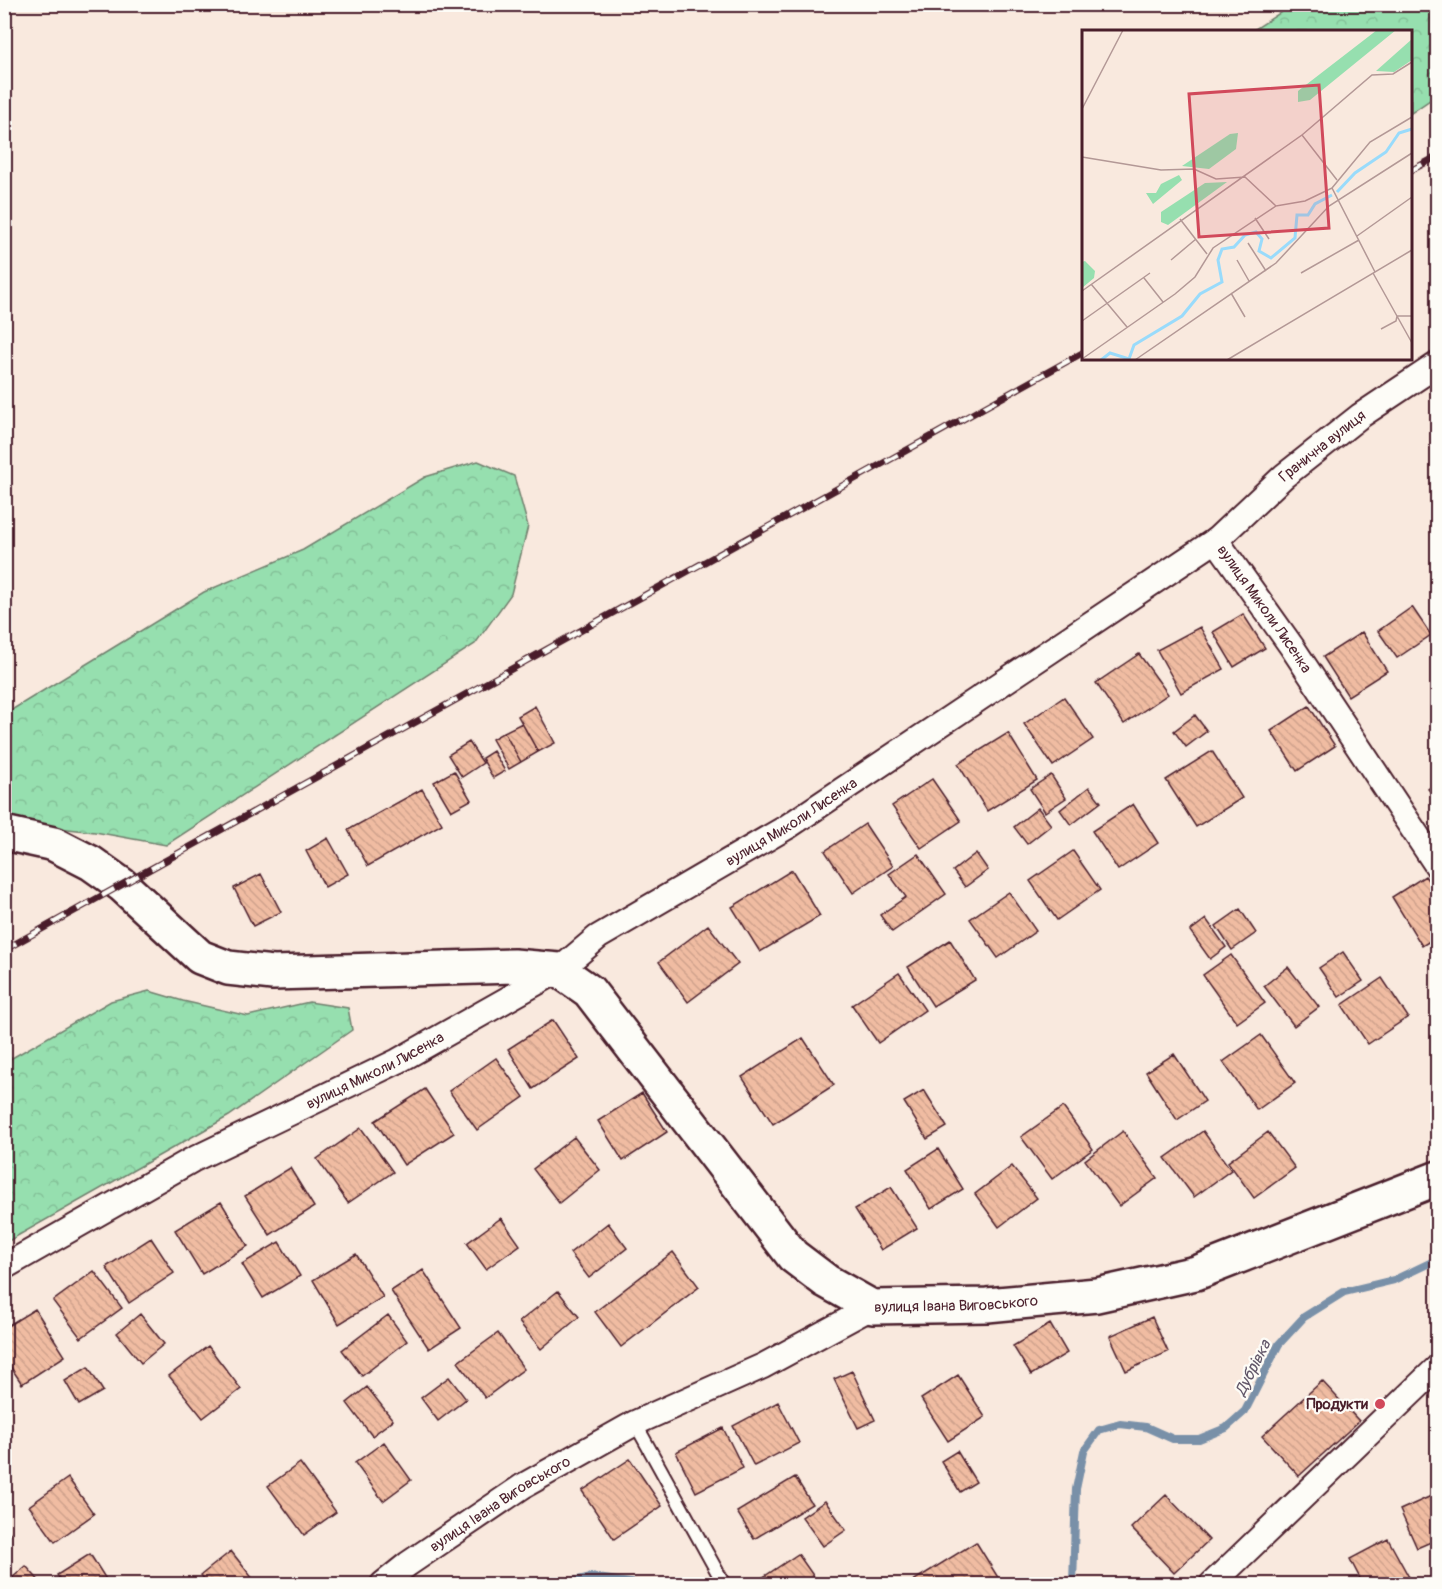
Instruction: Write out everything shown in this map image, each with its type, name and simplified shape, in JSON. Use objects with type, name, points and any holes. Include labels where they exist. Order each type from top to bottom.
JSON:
[{"type":"main road","points":[[4,832],[54,844],[92,862],[122,885],[200,957],[228,968],[273,974],[514,966],[559,970],[589,991],[794,1256],[826,1281],[872,1307]]},
{"type":"main road","name":"вулиця Івана Виговського","points":[[872,1307],[987,1305],[1097,1295],[1196,1273],[1437,1178]]},
{"type":"street","name":"Гранична вулиця","points":[[1216,540],[1284,476],[1360,416],[1437,364]]},
{"type":"street","name":"вулиця Миколи Лисенка","points":[[4,1267],[192,1160],[398,1061],[559,970],[598,937],[787,827],[1216,540],[1292,647],[1437,867]]},
{"type":"street","name":"вулиця Івана Виговського","points":[[383,1584],[408,1564],[523,1486],[634,1423],[763,1366],[872,1307]]},
{"type":"street","points":[[1212,1584],[1437,1367]]},
{"type":"lane","points":[[634,1423],[724,1584]]},
{"type":"green space","points":[[1292,5],[1437,5],[1437,95],[1412,112],[1412,30],[1254,30]]},
{"type":"green space","points":[[478,461],[514,476],[528,526],[511,594],[475,644],[166,845],[95,832],[5,822],[5,714],[204,592],[303,550],[425,477]]},
{"type":"green space","points":[[149,991],[248,1016],[309,1002],[348,1008],[352,1030],[229,1116],[5,1243],[5,1062],[111,1001]]},
{"type":"building","points":[[1412,607],[1431,635],[1397,658],[1378,631]]},
{"type":"building","points":[[1243,614],[1265,648],[1234,667],[1213,632]]},
{"type":"building","points":[[1200,627],[1224,669],[1181,693],[1157,650]]},
{"type":"building","points":[[1362,632],[1387,671],[1348,696],[1323,657]]},
{"type":"building","points":[[1139,654],[1168,694],[1124,724],[1096,683]]},
{"type":"building","points":[[1064,697],[1093,739],[1053,766],[1024,724]]},
{"type":"building","points":[[535,706],[555,743],[538,752],[518,716]]},
{"type":"building","points":[[1309,706],[1335,746],[1297,771],[1271,731]]},
{"type":"building","points":[[1195,715],[1207,731],[1186,747],[1174,731]]},
{"type":"building","points":[[522,723],[538,752],[521,762],[504,732]]},
{"type":"building","points":[[504,732],[521,762],[509,769],[492,739]]},
{"type":"building","points":[[1008,733],[1037,780],[987,811],[958,764]]},
{"type":"building","points":[[469,742],[483,763],[462,777],[448,755]]},
{"type":"building","points":[[493,751],[505,771],[493,778],[482,758]]},
{"type":"building","points":[[1212,751],[1242,798],[1196,827],[1166,780]]},
{"type":"building","points":[[454,771],[471,800],[451,811],[434,782]]},
{"type":"building","points":[[1051,775],[1066,798],[1045,812],[1030,789]]},
{"type":"building","points":[[932,779],[961,821],[921,848],[892,806]]},
{"type":"building","points":[[1438,782],[1438,801],[1428,789]]},
{"type":"building","points":[[1089,787],[1101,802],[1071,825],[1060,810]]},
{"type":"building","points":[[422,789],[442,824],[368,866],[348,830]]},
{"type":"building","points":[[1133,804],[1158,843],[1118,870],[1092,831]]},
{"type":"building","points":[[1038,808],[1051,825],[1027,844],[1014,827]]},
{"type":"building","points":[[865,824],[893,866],[853,893],[825,851]]},
{"type":"building","points":[[328,838],[348,874],[325,887],[306,851]]},
{"type":"building","points":[[1073,851],[1100,890],[1057,920],[1030,881]]},
{"type":"building","points":[[976,853],[988,870],[965,887],[953,871]]},
{"type":"building","points":[[918,854],[946,894],[892,932],[880,915],[906,897],[889,874]]},
{"type":"building","points":[[792,870],[820,916],[760,952],[732,907]]},
{"type":"building","points":[[261,874],[281,912],[253,926],[234,888]]},
{"type":"building","points":[[1425,876],[1438,895],[1438,936],[1422,946],[1392,897]]},
{"type":"building","points":[[1009,892],[1036,931],[998,958],[970,919]]},
{"type":"building","points":[[1240,909],[1256,933],[1232,950],[1216,926]]},
{"type":"building","points":[[1206,919],[1226,947],[1210,959],[1190,931]]},
{"type":"building","points":[[708,925],[738,964],[688,1002],[659,962]]},
{"type":"building","points":[[950,940],[975,980],[933,1006],[908,967]]},
{"type":"building","points":[[1343,952],[1363,981],[1339,997],[1319,968]]},
{"type":"building","points":[[1231,955],[1265,1003],[1237,1023],[1203,975]]},
{"type":"building","points":[[1288,967],[1319,1007],[1294,1026],[1264,986]]},
{"type":"building","points":[[899,973],[925,1010],[878,1043],[852,1005]]},
{"type":"building","points":[[1382,978],[1408,1017],[1368,1044],[1342,1005]]},
{"type":"building","points":[[553,1020],[579,1059],[533,1089],[508,1049]]},
{"type":"building","points":[[1261,1035],[1295,1083],[1257,1110],[1223,1062]]},
{"type":"building","points":[[803,1038],[834,1085],[773,1124],[742,1077]]},
{"type":"building","points":[[1174,1054],[1205,1101],[1177,1120],[1146,1072]]},
{"type":"building","points":[[496,1058],[524,1097],[477,1130],[449,1091]]},
{"type":"building","points":[[425,1089],[454,1133],[404,1165],[375,1121]]},
{"type":"building","points":[[924,1090],[947,1127],[927,1139],[904,1102]]},
{"type":"building","points":[[642,1093],[667,1132],[623,1161],[598,1121]]},
{"type":"building","points":[[1063,1107],[1093,1149],[1052,1179],[1021,1137]]},
{"type":"building","points":[[361,1128],[393,1172],[348,1203],[317,1159]]},
{"type":"building","points":[[1123,1131],[1157,1178],[1119,1206],[1085,1160]]},
{"type":"building","points":[[1203,1131],[1231,1170],[1194,1197],[1165,1158]]},
{"type":"building","points":[[1268,1132],[1295,1168],[1254,1198],[1228,1162]]},
{"type":"building","points":[[574,1137],[600,1170],[559,1203],[533,1169]]},
{"type":"building","points":[[938,1149],[963,1189],[931,1209],[907,1169]]},
{"type":"building","points":[[1012,1166],[1037,1198],[999,1227],[975,1194]]},
{"type":"building","points":[[290,1168],[314,1207],[270,1235],[245,1196]]},
{"type":"building","points":[[891,1187],[917,1228],[881,1250],[855,1209]]},
{"type":"building","points":[[221,1202],[248,1246],[202,1274],[175,1230]]},
{"type":"building","points":[[501,1218],[520,1245],[486,1269],[467,1243]]},
{"type":"building","points":[[608,1223],[627,1248],[589,1278],[570,1253]]},
{"type":"building","points":[[151,1238],[174,1273],[129,1303],[106,1267]]},
{"type":"building","points":[[279,1242],[300,1276],[263,1298],[242,1264]]},
{"type":"building","points":[[673,1252],[699,1287],[621,1347],[595,1312]]},
{"type":"building","points":[[356,1254],[383,1297],[339,1324],[313,1280]]},
{"type":"building","points":[[423,1270],[461,1328],[429,1349],[391,1291]]},
{"type":"building","points":[[94,1271],[122,1308],[81,1338],[53,1301]]},
{"type":"building","points":[[558,1291],[579,1317],[541,1349],[519,1322]]},
{"type":"building","points":[[35,1309],[65,1356],[22,1384],[4,1357],[4,1328]]},
{"type":"building","points":[[140,1314],[164,1344],[141,1363],[117,1333]]},
{"type":"building","points":[[388,1315],[407,1341],[362,1376],[342,1350]]},
{"type":"building","points":[[1152,1317],[1168,1352],[1126,1371],[1110,1336]]},
{"type":"building","points":[[1050,1324],[1067,1353],[1031,1375],[1013,1346]]},
{"type":"building","points":[[498,1333],[524,1369],[485,1398],[458,1362]]},
{"type":"building","points":[[208,1346],[241,1389],[203,1418],[169,1376]]},
{"type":"building","points":[[88,1367],[103,1391],[79,1405],[65,1381]]},
{"type":"building","points":[[852,1371],[875,1420],[858,1428],[834,1379]]},
{"type":"building","points":[[958,1375],[985,1417],[948,1441],[921,1399]]},
{"type":"building","points":[[449,1377],[466,1399],[438,1421],[421,1398]]},
{"type":"building","points":[[1322,1381],[1359,1421],[1299,1476],[1262,1436]]},
{"type":"building","points":[[367,1387],[393,1420],[372,1436],[347,1403]]},
{"type":"building","points":[[778,1402],[799,1443],[754,1466],[733,1426]]},
{"type":"building","points":[[723,1428],[743,1468],[696,1492],[676,1452]]},
{"type":"building","points":[[384,1442],[411,1480],[383,1501],[355,1463]]},
{"type":"building","points":[[957,1451],[976,1482],[960,1492],[941,1461]]},
{"type":"building","points":[[630,1459],[662,1506],[614,1539],[582,1491]]},
{"type":"building","points":[[300,1463],[336,1512],[304,1535],[268,1486]]},
{"type":"building","points":[[795,1477],[812,1504],[754,1539],[737,1512]]},
{"type":"building","points":[[68,1478],[94,1514],[55,1542],[29,1506]]},
{"type":"building","points":[[1438,1493],[1438,1539],[1417,1548],[1400,1510]]},
{"type":"building","points":[[1166,1495],[1209,1540],[1174,1573],[1131,1528]]},
{"type":"building","points":[[825,1501],[846,1530],[823,1546],[802,1517]]},
{"type":"building","points":[[4,1525],[11,1534],[4,1539]]},
{"type":"building","points":[[1388,1539],[1411,1581],[1404,1584],[1363,1584],[1350,1559]]},
{"type":"building","points":[[976,1542],[1002,1584],[915,1584],[913,1581]]},
{"type":"building","points":[[231,1551],[257,1584],[208,1584],[201,1575]]},
{"type":"building","points":[[90,1554],[109,1584],[63,1584],[57,1575]]},
{"type":"building","points":[[798,1554],[819,1584],[753,1584]]},
{"type":"building","points":[[26,1566],[42,1584],[5,1584]]},
{"type":"waterway","name":"Дубрівка","points":[[1073,1584],[1076,1489],[1084,1451],[1099,1430],[1120,1424],[1146,1427],[1173,1439],[1199,1439],[1226,1428],[1245,1411],[1279,1344],[1304,1317],[1344,1292],[1394,1280],[1438,1259]]},
{"type":"waterway","name":"Дубрівка","points":[[563,1584],[591,1577],[637,1584]]},
{"type":"railway","points":[[1412,170],[1438,156]]},
{"type":"railway","points":[[4,950],[1082,353]]},
{"type":"place","name":"Продукти","points":[[1380,1404]]}]
